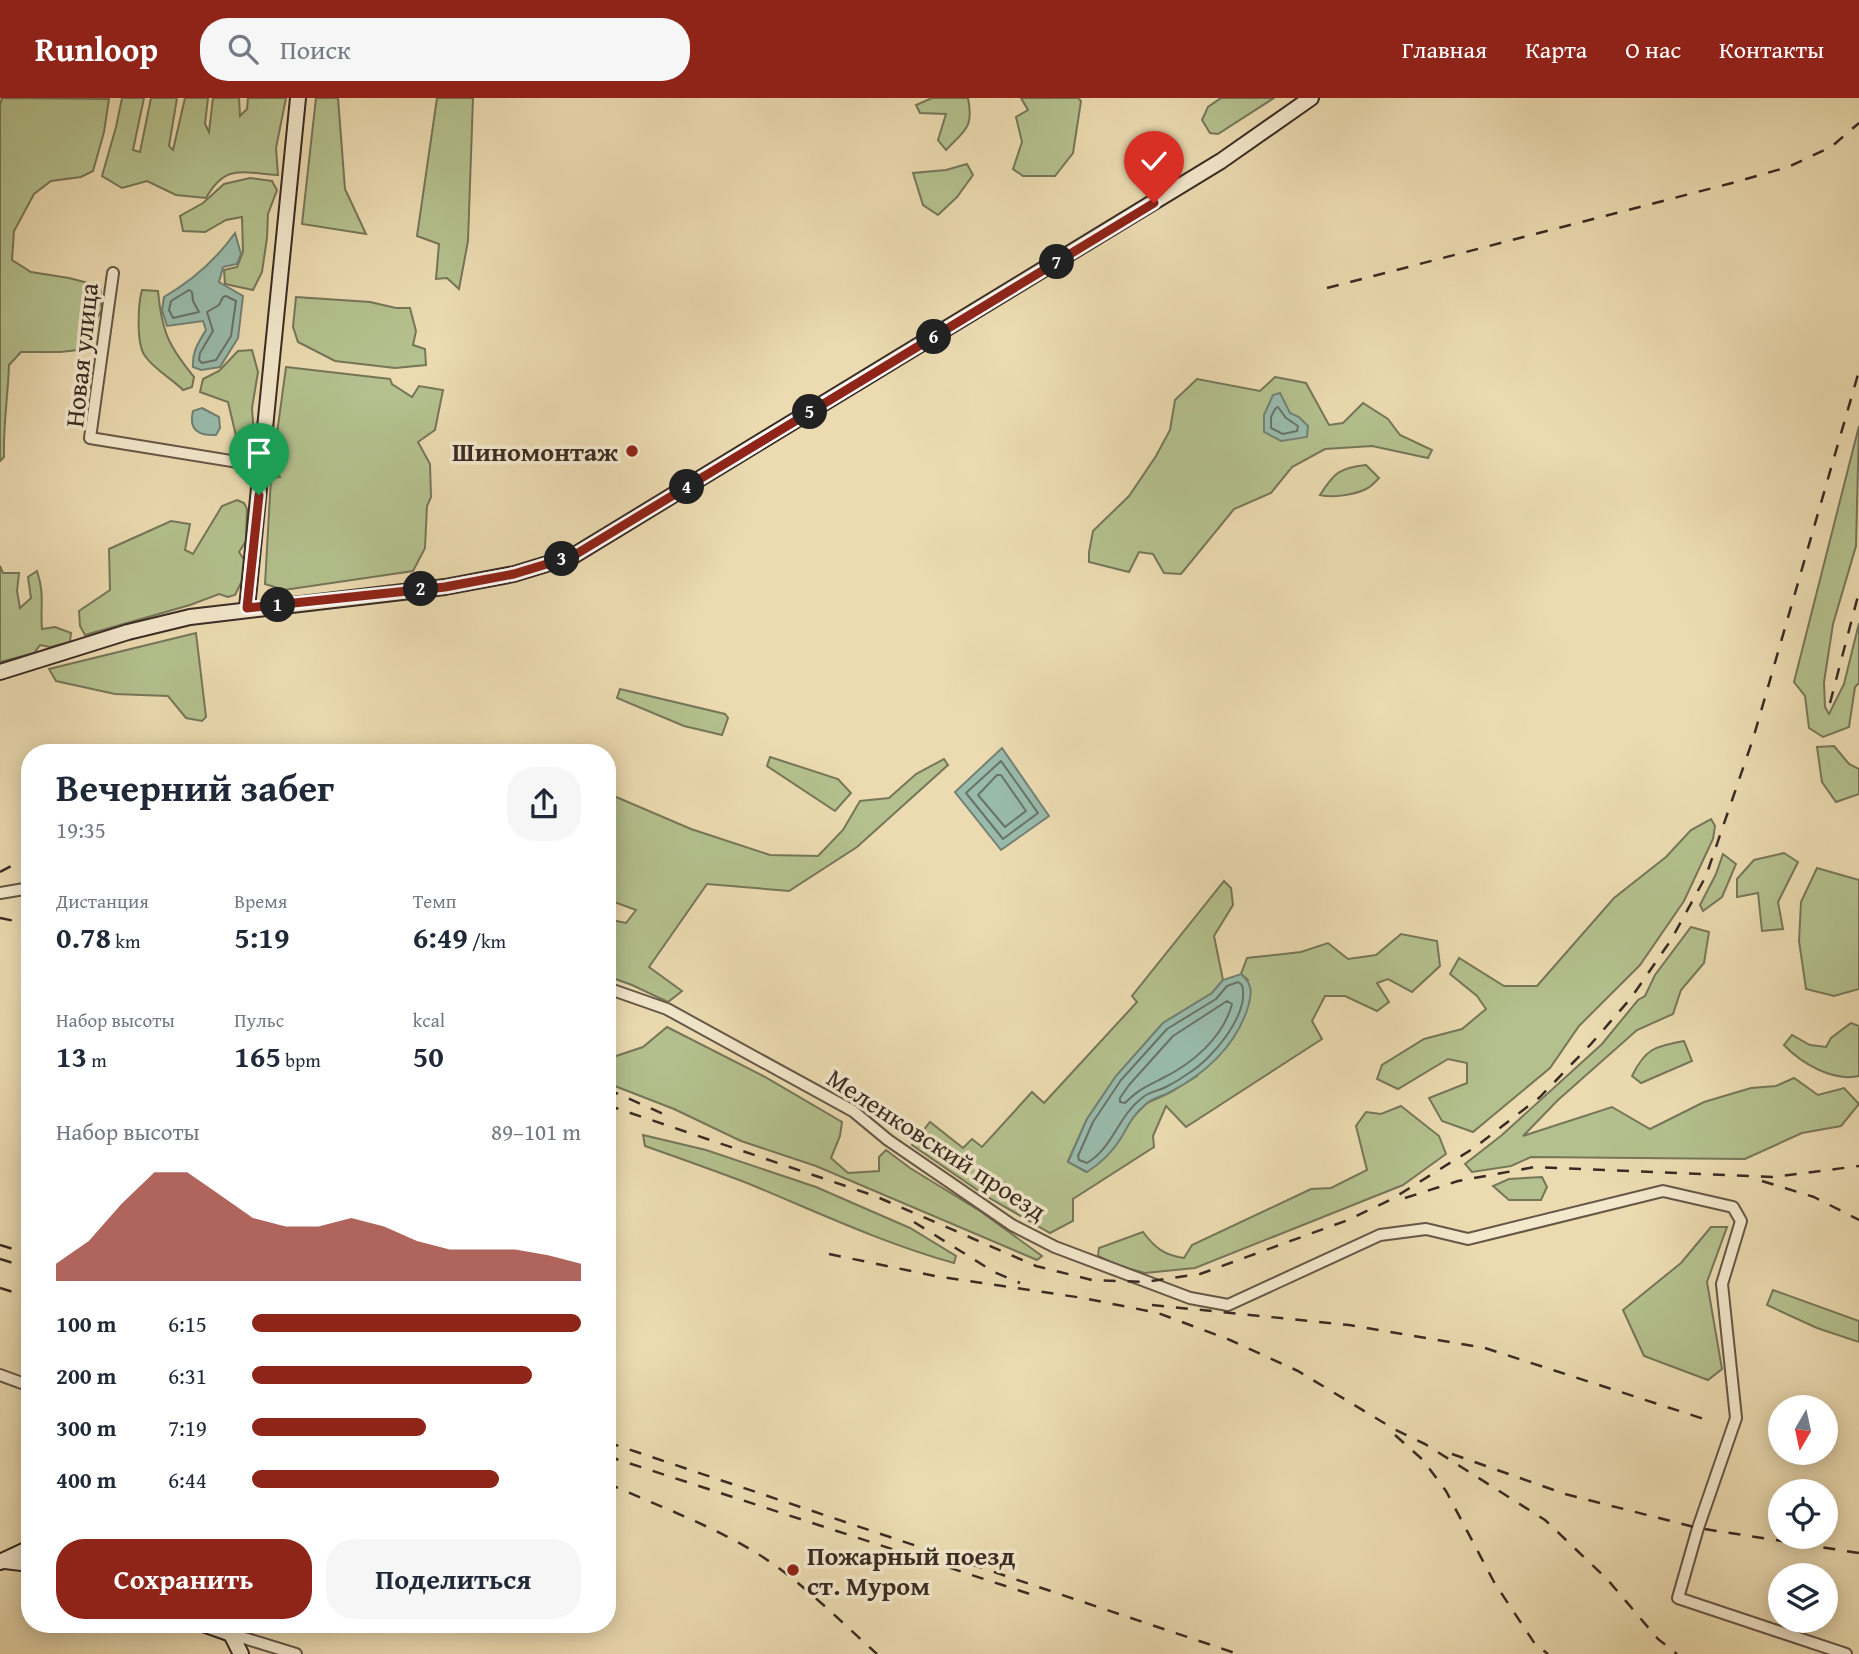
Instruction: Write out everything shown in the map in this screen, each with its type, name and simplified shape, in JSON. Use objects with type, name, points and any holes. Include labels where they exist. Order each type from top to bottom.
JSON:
[{"type":"main road","points":[[247,608],[298,98]]},
{"type":"main road","points":[[0,672],[128,632],[190,617],[247,608],[445,587],[514,574],[573,556],[1222,161],[1311,98]]},
{"type":"main road","points":[[0,1562],[21,1552]]},
{"type":"main road","points":[[0,1562],[21,1562]]},
{"type":"main road","points":[[232,1633],[240,1653]]},
{"type":"street","name":"Новая улица","points":[[113,273],[90,438],[262,466]]},
{"type":"street","points":[[0,893],[21,890]]},
{"type":"street","name":"Меленковский проезд","points":[[616,991],[667,1009],[853,1111],[888,1140],[1012,1226],[1055,1247],[1190,1298],[1228,1305],[1380,1235],[1426,1229],[1468,1239],[1663,1191],[1733,1207],[1741,1221],[1722,1284],[1736,1418],[1698,1528],[1678,1598],[1846,1654]]},
{"type":"street","points":[[0,1375],[21,1383]]},
{"type":"street","points":[[241,1633],[296,1654]]},
{"type":"green space","points":[[2,98],[109,99],[104,132],[93,171],[81,177],[51,181],[34,194],[14,231],[12,260],[31,272],[100,286],[102,310],[91,327],[87,349],[21,352],[9,365],[4,457],[0,461],[0,105]]},
{"type":"green space","points":[[122,98],[144,98],[133,150],[140,152],[151,98],[177,98],[169,146],[173,150],[185,98],[208,98],[205,124],[209,132],[213,98],[239,98],[240,116],[247,109],[248,98],[286,98],[276,148],[278,175],[245,172],[228,175],[213,187],[206,198],[176,195],[147,181],[122,188],[102,176]]},
{"type":"green space","points":[[316,98],[338,98],[345,189],[366,234],[302,224]]},
{"type":"green space","points":[[437,98],[473,98],[468,241],[459,289],[447,278],[436,279],[439,244],[417,236]]},
{"type":"green space","points":[[932,98],[968,98],[969,122],[963,133],[946,150],[938,140],[946,114],[920,113],[916,105]]},
{"type":"green space","points":[[1021,98],[1078,98],[1081,101],[1073,153],[1055,176],[1023,176],[1013,169],[1022,142],[1016,117],[1028,110]]},
{"type":"green space","points":[[1221,98],[1274,98],[1218,134],[1210,133],[1202,120],[1208,107]]},
{"type":"green space","points":[[967,164],[973,175],[957,197],[938,215],[923,205],[913,173],[946,170]]},
{"type":"green space","points":[[250,178],[272,181],[277,190],[268,214],[262,272],[253,290],[225,284],[224,270],[237,267],[243,252],[242,217],[226,220],[205,232],[183,231],[180,216],[203,203],[224,184]]},
{"type":"green space","points":[[142,290],[158,291],[164,328],[172,347],[194,377],[192,387],[183,390],[153,366],[145,356],[139,334]]},
{"type":"green space","points":[[296,297],[370,302],[410,308],[416,331],[413,345],[425,349],[426,365],[395,368],[335,361],[298,342],[293,327]]},
{"type":"green space","points":[[252,350],[258,372],[252,408],[254,437],[244,452],[237,440],[228,402],[200,392],[203,379],[219,371],[238,351]]},
{"type":"green space","points":[[286,367],[390,379],[392,384],[412,397],[419,386],[443,390],[435,430],[418,442],[430,464],[431,497],[427,506],[425,548],[413,571],[284,590],[265,584],[271,478],[280,477],[273,463]]},
{"type":"green space","points":[[1275,377],[1306,383],[1329,425],[1343,423],[1363,403],[1388,419],[1400,435],[1432,450],[1428,458],[1372,446],[1325,449],[1292,467],[1271,493],[1234,509],[1181,574],[1164,573],[1153,554],[1139,552],[1129,572],[1089,562],[1093,531],[1129,496],[1156,456],[1170,430],[1175,400],[1197,379],[1260,391]]},
{"type":"green space","points":[[1859,426],[1856,546],[1833,624],[1824,682],[1825,707],[1829,714],[1844,684],[1859,623],[1859,683],[1855,687],[1849,727],[1823,737],[1809,728],[1805,696],[1794,682]]},
{"type":"green space","points":[[1366,465],[1379,478],[1370,487],[1343,495],[1320,495],[1338,473]]},
{"type":"green space","points":[[237,500],[244,503],[247,509],[246,541],[239,552],[245,561],[242,581],[235,595],[228,597],[219,594],[85,635],[80,626],[79,611],[110,590],[109,549],[171,521],[190,524],[185,550],[193,554],[222,506]]},
{"type":"green space","points":[[0,566],[3,573],[19,573],[17,591],[20,608],[31,598],[28,577],[37,571],[42,594],[42,629],[55,627],[71,633],[70,642],[50,647],[40,645],[34,653],[0,662]]},
{"type":"green space","points":[[196,633],[206,717],[202,721],[186,718],[168,696],[115,694],[56,681],[49,669]]},
{"type":"green space","points":[[620,689],[725,714],[728,718],[722,735],[684,726],[617,698]]},
{"type":"green space","points":[[1834,746],[1849,764],[1859,769],[1859,794],[1836,802],[1822,782],[1817,747]]},
{"type":"green space","points":[[770,757],[838,779],[851,793],[835,811],[767,766]]},
{"type":"green space","points":[[944,759],[948,765],[857,847],[789,891],[707,884],[649,967],[682,991],[668,1002],[616,979],[616,921],[626,923],[636,910],[616,903],[616,797],[691,829],[770,855],[818,856],[843,830],[860,801],[889,798],[916,774]]},
{"type":"green space","points":[[1711,819],[1715,826],[1713,839],[1684,901],[1640,965],[1579,1026],[1550,1068],[1473,1132],[1442,1121],[1429,1098],[1467,1083],[1467,1063],[1448,1059],[1398,1089],[1377,1079],[1382,1065],[1424,1039],[1462,1029],[1486,1009],[1477,996],[1450,974],[1459,958],[1504,986],[1537,986],[1614,898],[1666,857],[1691,830]]},
{"type":"green space","points":[[1784,853],[1798,862],[1778,902],[1783,929],[1762,931],[1758,893],[1737,897],[1737,879],[1754,860]]},
{"type":"green space","points":[[1723,854],[1736,864],[1722,897],[1703,911],[1700,905]]},
{"type":"green space","points":[[1817,868],[1859,880],[1859,989],[1834,996],[1806,989],[1799,941],[1801,902]]},
{"type":"green space","points":[[1224,881],[1231,888],[1233,905],[1214,936],[1223,980],[1212,993],[1163,1023],[1116,1076],[1087,1119],[1068,1161],[1086,1172],[1120,1139],[1129,1121],[1147,1103],[1197,1076],[1248,980],[1241,974],[1247,958],[1301,952],[1328,943],[1348,959],[1376,955],[1401,934],[1437,941],[1440,966],[1412,992],[1388,979],[1377,983],[1389,1002],[1377,1011],[1345,996],[1325,996],[1312,1021],[1322,1039],[1186,1127],[1166,1106],[1153,1136],[1154,1147],[1073,1199],[1073,1221],[1050,1233],[986,1196],[912,1145],[930,1122],[963,1148],[972,1139],[982,1147],[1032,1092],[1044,1103],[1137,1002],[1132,996]]},
{"type":"green space","points":[[1691,927],[1709,932],[1704,963],[1681,990],[1673,1014],[1637,1030],[1558,1100],[1523,1136],[1612,1107],[1650,1129],[1704,1102],[1751,1088],[1776,1086],[1794,1078],[1818,1095],[1844,1088],[1859,1104],[1841,1126],[1802,1133],[1745,1159],[1531,1157],[1511,1166],[1472,1172],[1465,1164],[1502,1135],[1602,1044],[1638,1000],[1645,996],[1655,975]]},
{"type":"green space","points":[[1851,1023],[1859,1026],[1859,1076],[1839,1076],[1818,1070],[1784,1045],[1792,1035],[1810,1045],[1826,1047],[1831,1038]]},
{"type":"green space","points":[[667,1027],[765,1077],[842,1122],[840,1136],[831,1158],[848,1173],[879,1171],[879,1157],[886,1150],[980,1211],[1042,1256],[1037,1260],[816,1166],[741,1141],[674,1109],[616,1086],[616,1056],[643,1047]]},
{"type":"green space","points":[[1684,1041],[1692,1061],[1641,1083],[1632,1076],[1652,1050]]},
{"type":"green space","points":[[1401,1106],[1439,1136],[1446,1154],[1403,1185],[1195,1268],[1145,1273],[1119,1266],[1098,1256],[1099,1248],[1143,1232],[1160,1250],[1184,1258],[1192,1245],[1311,1189],[1331,1188],[1367,1170],[1356,1126],[1366,1112],[1381,1114]]},
{"type":"green space","points":[[643,1135],[706,1150],[816,1187],[910,1228],[956,1256],[954,1263],[875,1236],[747,1183],[645,1146]]},
{"type":"green space","points":[[1542,1177],[1547,1187],[1541,1200],[1509,1200],[1493,1186],[1509,1179]]},
{"type":"green space","points":[[1711,1227],[1727,1227],[1707,1282],[1722,1369],[1708,1380],[1644,1356],[1623,1310],[1681,1263]]},
{"type":"green space","points":[[1773,1290],[1859,1321],[1859,1342],[1817,1328],[1767,1305]]},
{"type":"water","points":[[235,233],[241,254],[237,264],[223,267],[219,282],[243,296],[238,338],[220,367],[201,370],[193,367],[193,357],[206,330],[203,321],[167,326],[162,310],[164,297],[203,269]]},
{"type":"water","points":[[1280,393],[1290,413],[1308,426],[1307,437],[1281,441],[1264,432],[1264,415],[1273,395]]},
{"type":"water","points":[[202,408],[219,417],[220,428],[216,435],[200,433],[194,427],[193,411]]},
{"type":"water","points":[[1002,748],[1049,816],[1001,850],[955,792]]},
{"type":"water","points":[[1241,974],[1248,981],[1250,989],[1248,1007],[1236,1034],[1218,1057],[1195,1077],[1151,1100],[1142,1108],[1114,1148],[1092,1169],[1087,1172],[1068,1162],[1087,1119],[1116,1076],[1163,1023],[1212,993],[1223,980]]},
{"type":"railway","points":[[1327,288],[1788,167],[1831,147],[1859,123]]},
{"type":"railway","points":[[616,1108],[875,1196],[1036,1266],[1092,1280],[1145,1282],[1200,1274],[1348,1220],[1392,1199],[1474,1148],[1540,1097],[1631,998],[1671,940],[1706,876],[1753,739],[1859,371]]},
{"type":"railway","points":[[1830,703],[1859,592]]},
{"type":"railway","points":[[0,872],[21,861]]},
{"type":"railway","points":[[0,918],[21,922]]},
{"type":"railway","points":[[616,1093],[668,1116]]},
{"type":"railway","points":[[1405,1198],[1458,1181],[1535,1167],[1773,1177],[1859,1166]]},
{"type":"railway","points":[[1762,1181],[1814,1197],[1859,1220]]},
{"type":"railway","points":[[914,1222],[994,1272],[1020,1283]]},
{"type":"railway","points":[[0,1245],[21,1251]]},
{"type":"railway","points":[[829,1254],[935,1276],[1083,1298],[1158,1313],[1230,1340],[1298,1371],[1394,1429],[1425,1444],[1545,1520],[1607,1579],[1658,1639],[1677,1654]]},
{"type":"railway","points":[[0,1259],[21,1265]]},
{"type":"railway","points":[[0,1288],[21,1294]]},
{"type":"railway","points":[[1152,1305],[1349,1325],[1485,1348],[1704,1419]]},
{"type":"railway","points":[[1395,1435],[1423,1460],[1446,1491],[1494,1582],[1535,1644],[1548,1654]]},
{"type":"railway","points":[[616,1445],[1238,1654]]},
{"type":"railway","points":[[1452,1454],[1565,1494],[1698,1528],[1859,1553]]},
{"type":"railway","points":[[616,1459],[1036,1596]]},
{"type":"railway","points":[[616,1487],[703,1525],[758,1554],[805,1589],[877,1654]]},
{"type":"place","name":"Шиномонтаж","points":[[632,451]]},
{"type":"place","name":"Пожарный поезд ст. Муром","points":[[793,1570]]},
{"type":"route","points":[[259,495],[247,608],[445,587],[514,574],[573,556],[1154,203]]}]
